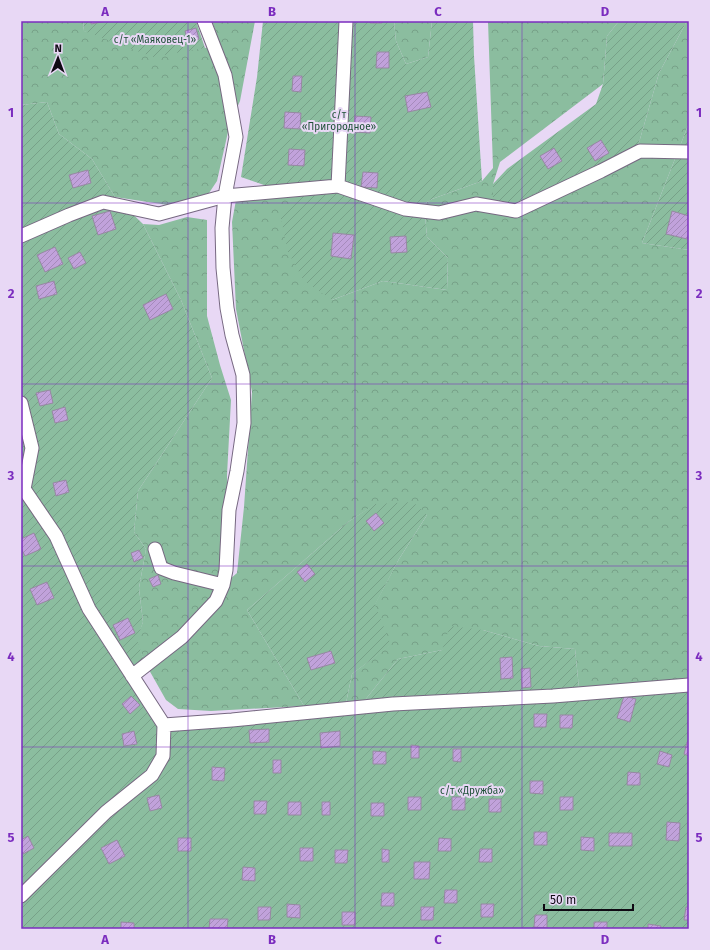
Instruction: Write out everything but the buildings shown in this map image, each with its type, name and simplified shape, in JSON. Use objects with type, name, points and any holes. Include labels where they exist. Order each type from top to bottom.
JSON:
[{"type":"street","points":[[132,676],[182,637],[216,601],[223,585],[226,570],[228,510],[237,471],[244,423],[243,375],[232,335],[227,308],[223,268],[222,228],[225,196],[236,137],[225,75],[204,21]]},
{"type":"street","points":[[338,186],[346,21]]},
{"type":"street","points":[[21,236],[103,202],[159,214],[225,196],[338,186],[405,209],[439,212],[476,204],[516,211],[602,171],[640,151],[689,152]]},
{"type":"street","points":[[21,403],[32,448],[22,489],[56,536],[89,609],[164,725],[163,756],[152,775],[106,812],[21,896]]},
{"type":"street","points":[[155,549],[161,568],[174,573],[223,585]]},
{"type":"street","points":[[164,725],[232,720],[393,704],[553,696],[689,685]]},
{"type":"green space","points":[[21,21],[83,21],[84,31],[205,48],[220,44],[212,21],[255,21],[240,101],[230,123],[217,181],[209,193],[168,205],[115,197],[92,159],[59,134],[47,102],[21,105]]},
{"type":"green space","name":"с/т «Маяковец-1»","points":[[83,21],[196,21],[205,48],[153,57],[84,31]]},
{"type":"green space","name":"с/т «Пригородное»","points":[[263,21],[394,21],[396,41],[406,64],[428,57],[432,21],[473,21],[482,181],[432,199],[424,204],[427,237],[448,258],[447,290],[383,281],[332,300],[304,281],[288,252],[280,214],[298,197],[241,177],[257,77]]},
{"type":"green space","points":[[394,21],[432,21],[428,57],[406,64],[396,41]]},
{"type":"green space","points":[[488,21],[619,21],[607,36],[603,84],[500,162],[493,184],[493,201],[638,146],[659,73],[687,21],[689,21],[689,123],[642,243],[689,250],[689,679],[579,688],[575,649],[539,646],[483,630],[442,650],[398,659],[365,700],[346,703],[352,674],[390,645],[374,606],[399,559],[427,515],[376,504],[348,522],[247,610],[304,706],[211,711],[178,709],[166,700],[144,661],[136,640],[143,622],[139,588],[146,549],[134,532],[138,491],[212,378],[181,300],[143,224],[159,225],[187,217],[207,220],[207,316],[231,400],[227,475],[230,579],[237,573],[244,507],[252,392],[236,309],[232,222],[236,200],[244,198],[298,197],[332,300],[383,281],[447,290],[448,258],[427,237],[424,204],[432,199],[482,181],[493,168]]},
{"type":"green space","points":[[619,21],[687,21],[659,73],[638,146],[516,202],[493,202],[493,184],[507,169],[596,104],[603,84],[607,36]]},
{"type":"green space","name":"с/т «Дружба»","points":[[47,102],[59,134],[92,159],[115,197],[143,224],[181,300],[212,378],[138,491],[134,532],[146,549],[139,588],[143,622],[137,640],[144,661],[124,675],[160,729],[303,718],[304,706],[247,610],[348,522],[375,504],[413,502],[427,515],[399,559],[375,605],[391,645],[352,674],[346,703],[365,700],[398,659],[442,650],[450,626],[483,630],[539,646],[575,649],[579,688],[689,688],[689,929],[21,929],[21,105]]},
{"type":"green space","points":[[689,123],[689,250],[642,243]]}]
